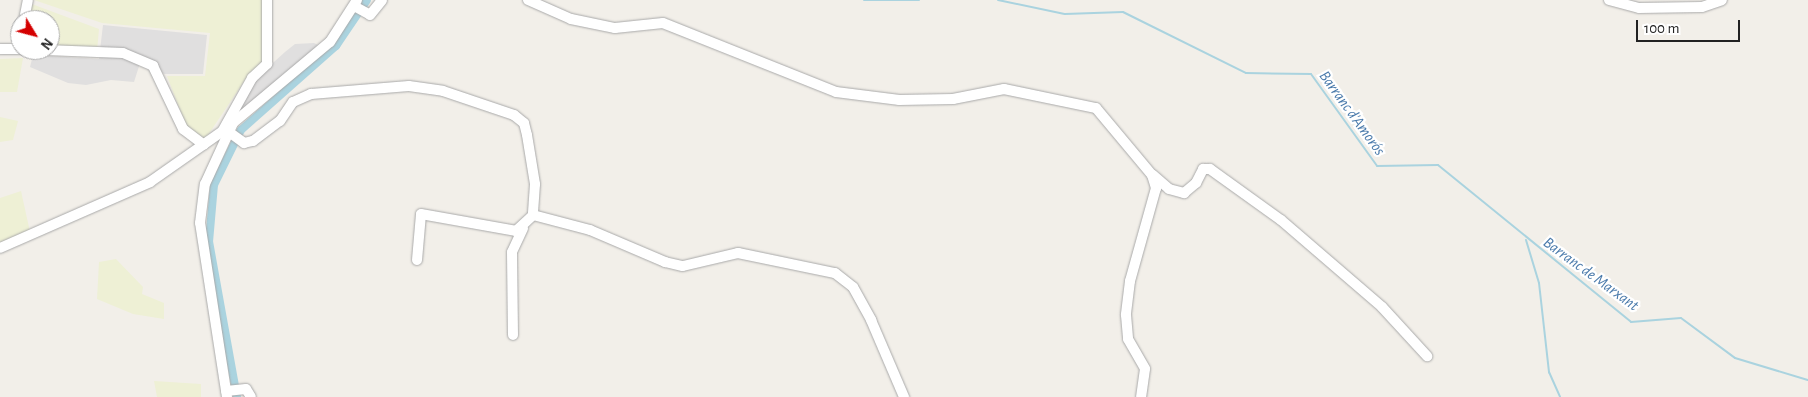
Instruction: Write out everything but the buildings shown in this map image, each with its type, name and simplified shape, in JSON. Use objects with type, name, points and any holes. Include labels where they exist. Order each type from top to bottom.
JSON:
[{"type":"street","points":[[245,393],[226,394],[200,222],[204,184],[252,78],[267,64],[267,0]]},
{"type":"street","points":[[0,248],[150,182],[228,129],[330,42],[355,3],[370,15],[382,0]]},
{"type":"street","points":[[528,0],[571,19],[615,28],[663,23],[836,92],[908,100],[953,99],[1004,89],[1096,108],[1152,175],[1169,189],[1184,193],[1196,183],[1203,169],[1210,169],[1281,220],[1382,307],[1427,356]]},
{"type":"street","points":[[1609,0],[1639,8],[1702,7],[1722,0]]},
{"type":"street","points":[[60,51],[123,53],[153,66],[183,129],[204,145]]},
{"type":"street","points":[[228,129],[244,143],[280,121],[293,102],[311,94],[409,86],[443,92],[514,115],[524,123],[534,184],[533,215],[512,252],[513,335]]},
{"type":"street","points":[[1141,397],[1145,369],[1128,339],[1126,315],[1130,281],[1157,192],[1152,175]]},
{"type":"street","points":[[417,260],[421,214],[516,231],[524,228]]},
{"type":"street","points":[[533,215],[590,230],[666,262],[683,266],[738,253],[835,273],[853,287],[871,320],[904,397]]},
{"type":"shaded area","points":[[103,25],[207,35],[203,74],[164,74],[142,57],[134,82],[111,80],[86,85],[68,83],[30,67],[32,60],[60,60],[60,57],[99,59]]},
{"type":"shaded area","points":[[314,43],[318,45],[241,112],[237,108],[254,80],[285,52],[295,44]]},
{"type":"green space","points":[[34,0],[262,0],[263,63],[245,80],[204,141],[186,126],[167,76],[205,76],[210,33],[102,23]]},
{"type":"green space","points":[[29,3],[48,10],[28,10]]},
{"type":"green space","points":[[60,15],[99,29],[97,51],[60,48]]},
{"type":"green space","points":[[0,59],[23,60],[17,92],[0,92]]},
{"type":"green space","points":[[0,117],[18,121],[13,140],[0,142]]},
{"type":"green space","points":[[21,191],[30,232],[0,244],[0,198]]},
{"type":"green space","points":[[116,259],[143,287],[142,294],[164,303],[164,319],[133,314],[97,299],[99,262]]},
{"type":"green space","points":[[154,381],[201,384],[201,397],[157,397]]},
{"type":"waterway","points":[[237,397],[209,242],[214,185],[241,130],[336,46],[367,0]]},
{"type":"waterway","name":"Barranc d'Amorós","points":[[864,0],[919,0]]},
{"type":"waterway","name":"Barranc d'Amorós","points":[[998,0],[1065,14],[1123,12],[1246,73],[1311,74],[1377,166],[1438,165],[1631,322],[1681,318],[1735,358],[1808,380]]},
{"type":"waterway","points":[[1526,240],[1539,283],[1549,372],[1560,397]]},
{"type":"water label","name":"Barranc de Marxant","points":[[1591,274]]}]
